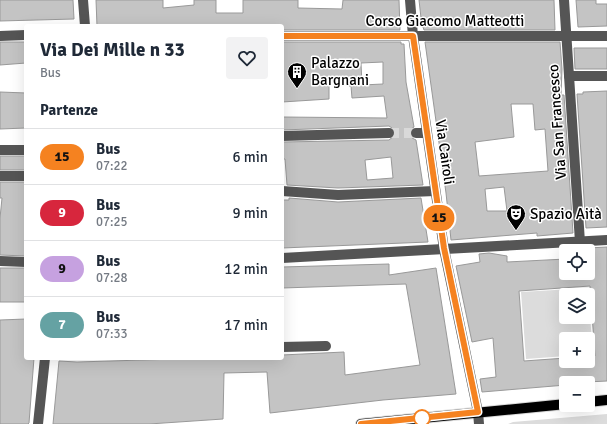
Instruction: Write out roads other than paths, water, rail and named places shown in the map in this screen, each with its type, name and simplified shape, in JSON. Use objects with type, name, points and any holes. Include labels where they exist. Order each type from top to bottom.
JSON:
[{"type":"main road","points":[[595,401],[607,400]]},
{"type":"main road","points":[[361,424],[559,405]]},
{"type":"street","points":[[83,0],[84,24]]},
{"type":"street","name":"Via Cairoli","points":[[410,0],[413,36],[444,248],[478,412],[479,424]]},
{"type":"street","name":"Via San Francesco","points":[[564,0],[580,242]]},
{"type":"street","points":[[0,36],[24,35]]},
{"type":"street","name":"Corso Giacomo Matteotti","points":[[284,36],[607,36]]},
{"type":"street","points":[[568,76],[607,76]]},
{"type":"street","points":[[416,133],[427,133]]},
{"type":"street","points":[[284,136],[389,134]]},
{"type":"street","points":[[0,150],[24,150]]},
{"type":"street","points":[[0,176],[24,176]]},
{"type":"street","points":[[284,191],[338,196],[435,191]]},
{"type":"street","points":[[284,258],[607,240]]},
{"type":"street","points":[[0,261],[24,262]]},
{"type":"street","points":[[284,347],[326,346]]},
{"type":"street","points":[[38,424],[45,360]]},
{"type":"tunnel","points":[[389,133],[416,133]]},
{"type":"place","name":"Palazzo Bargnani","points":[[297,89]]},
{"type":"place","name":"Spazio Aità","points":[[516,231]]}]
